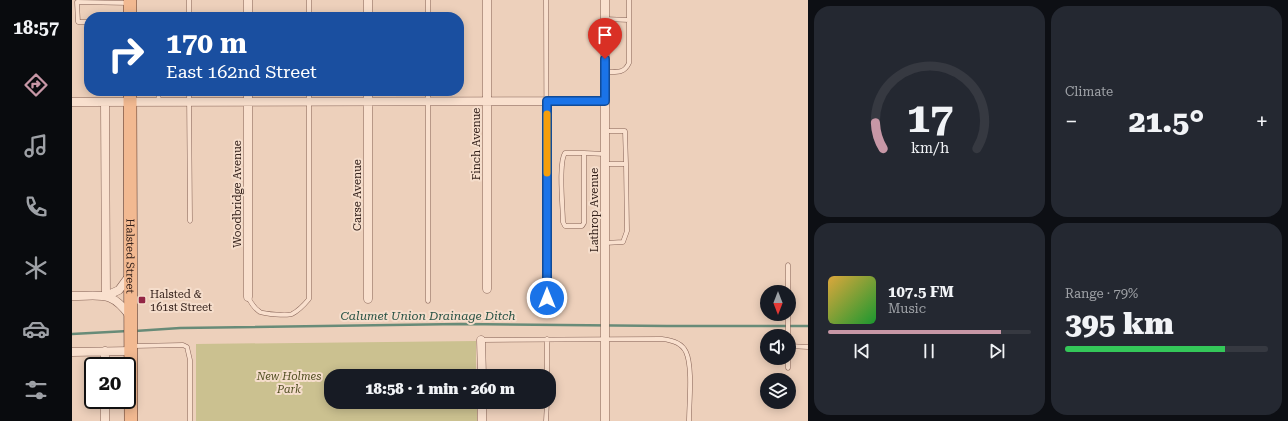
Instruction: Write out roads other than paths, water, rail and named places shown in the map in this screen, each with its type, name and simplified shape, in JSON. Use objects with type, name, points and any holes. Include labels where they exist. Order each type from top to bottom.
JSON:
[{"type":"main road","points":[[130,1],[130,12]]},
{"type":"main road","name":"Halsted Street","points":[[130,97],[131,421]]},
{"type":"street","points":[[248,0],[248,12]]},
{"type":"street","points":[[368,0],[368,12]]},
{"type":"street","name":"Finch Avenue","points":[[487,0],[487,289]]},
{"type":"street","name":"Lathrop Avenue","points":[[605,0],[605,421]]},
{"type":"street","name":"Woodbridge Avenue","points":[[248,96],[248,297]]},
{"type":"street","name":"Carse Avenue","points":[[368,96],[368,299]]},
{"type":"street","points":[[72,102],[105,102],[130,97],[159,102],[605,101]]},
{"type":"street","points":[[105,102],[106,296]]},
{"type":"street","points":[[72,296],[106,296],[119,290],[130,275]]},
{"type":"street","points":[[106,296],[118,302],[130,316]]},
{"type":"street","points":[[481,340],[482,369]]},
{"type":"street","points":[[72,352],[131,349]]},
{"type":"street","points":[[105,351],[105,357]]},
{"type":"street","points":[[105,409],[105,421]]},
{"type":"street","points":[[482,409],[482,421]]},
{"type":"lane","points":[[189,0],[189,12]]},
{"type":"lane","points":[[309,0],[309,12]]},
{"type":"lane","points":[[428,0],[428,12]]},
{"type":"lane","points":[[546,0],[547,298]]},
{"type":"lane","points":[[605,72],[621,72],[627,68],[629,63],[628,0]]},
{"type":"lane","points":[[84,22],[78,22],[78,2],[130,1]]},
{"type":"lane","points":[[605,20],[629,20]]},
{"type":"lane","points":[[158,96],[159,102]]},
{"type":"lane","points":[[189,96],[190,221]]},
{"type":"lane","points":[[248,297],[253,305],[261,312],[278,314],[291,314],[303,306],[309,299],[309,96]]},
{"type":"lane","points":[[428,96],[428,302]]},
{"type":"lane","points":[[605,131],[625,131],[627,231],[623,242],[605,243]]},
{"type":"lane","points":[[584,153],[583,225],[565,226],[563,222],[563,155],[565,153],[584,153],[605,154]]},
{"type":"lane","points":[[605,164],[626,164]]},
{"type":"lane","points":[[788,265],[788,285]]},
{"type":"lane","points":[[481,340],[605,336],[668,339],[681,345],[686,352],[690,369],[689,421]]},
{"type":"lane","points":[[547,339],[547,369]]},
{"type":"lane","points":[[131,349],[183,345],[187,347],[190,360],[190,421]]},
{"type":"lane","points":[[796,346],[808,347]]},
{"type":"lane","points":[[546,421],[547,409]]},
{"type":"waterway","name":"Calumet Union Drainage Ditch","points":[[135,331],[180,328],[460,324],[808,326]]},
{"type":"waterway","name":"Calumet Union Drainage Ditch","points":[[72,334],[128,331]]},
{"type":"place","name":"Halsted & 161st Street","points":[[142,300]]},
{"type":"park label","name":"New Holmes Park","points":[[289,382]]}]
